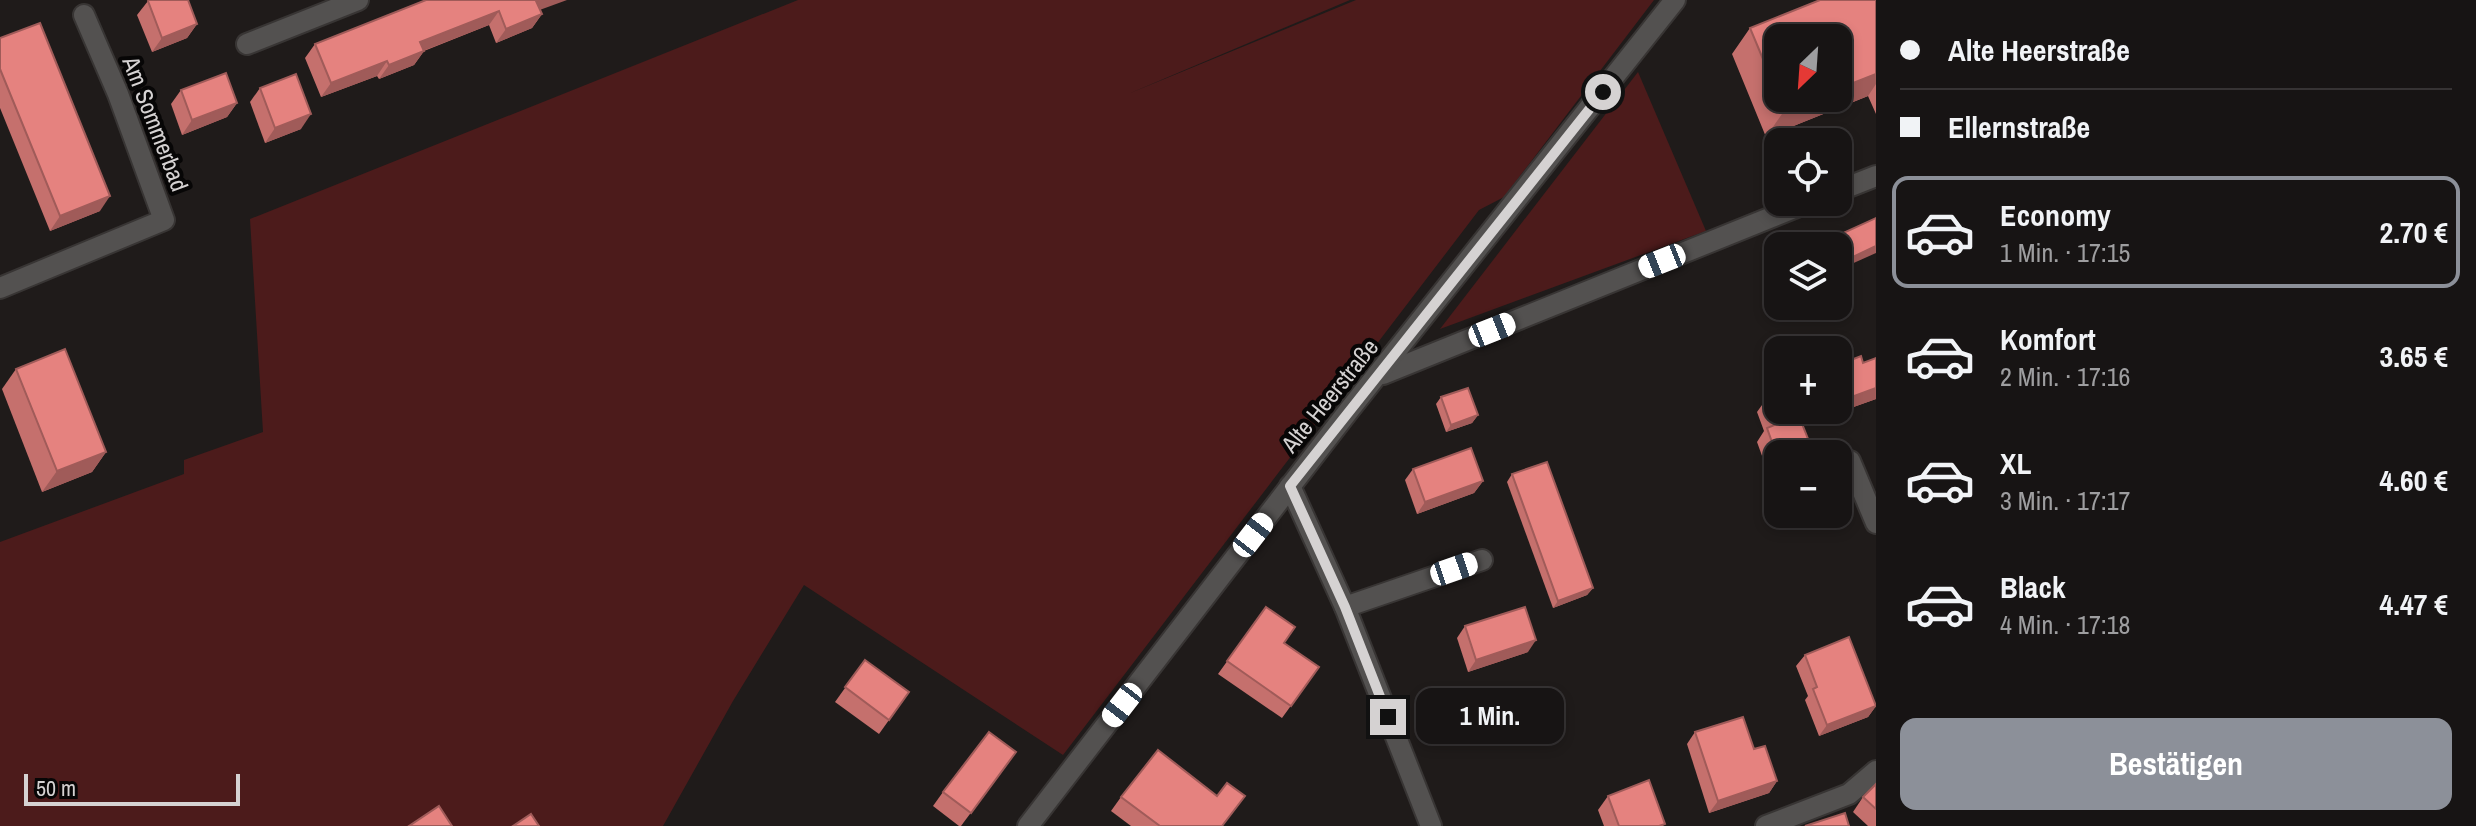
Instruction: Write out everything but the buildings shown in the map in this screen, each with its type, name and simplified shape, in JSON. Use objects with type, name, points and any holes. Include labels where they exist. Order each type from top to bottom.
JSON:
[{"type":"street","points":[[247,44],[358,0]]},
{"type":"street","name":"Alte Heerstraße","points":[[1028,826],[1290,486],[1675,0]]},
{"type":"street","name":"Am Sommerbad","points":[[0,288],[164,220],[118,94],[84,15]]},
{"type":"street","points":[[1852,185],[1876,176]]},
{"type":"street","points":[[1379,375],[1774,216]]},
{"type":"street","points":[[1852,466],[1876,523]]},
{"type":"street","points":[[1290,486],[1345,607],[1431,826]]},
{"type":"street","points":[[1345,607],[1482,560]]},
{"type":"street","points":[[1766,826],[1849,794],[1876,771]]},
{"type":"shaded area","points":[[798,0],[1350,0],[1128,94],[1356,0],[1654,0],[1504,197],[1479,210],[1063,755],[804,585],[733,701],[663,826],[0,826],[0,542],[184,474],[184,460],[263,432],[250,219]]},
{"type":"shaded area","points":[[1638,72],[1706,231],[1440,329]]},
{"type":"route","points":[[1388,717],[1345,607],[1290,486],[1603,92]]}]
